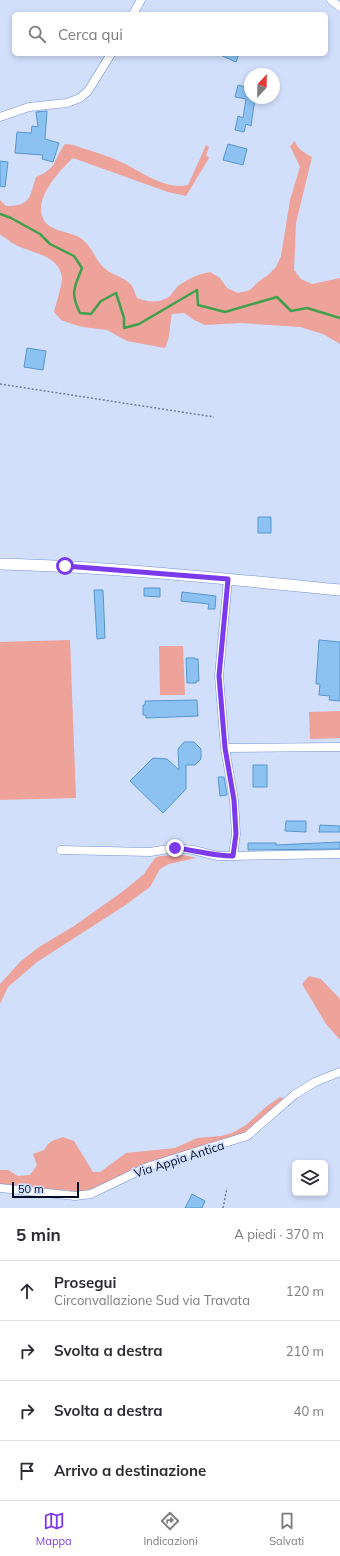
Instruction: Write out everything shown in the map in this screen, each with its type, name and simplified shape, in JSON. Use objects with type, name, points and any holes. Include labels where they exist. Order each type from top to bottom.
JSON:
[{"type":"street","points":[[134,12],[141,0]]},
{"type":"street","points":[[331,0],[340,7]]},
{"type":"street","points":[[0,117],[30,107],[67,103],[80,98],[88,91],[110,56]]},
{"type":"street","points":[[0,564],[65,566],[228,579],[340,590]]},
{"type":"street","points":[[228,579],[219,676],[225,748],[234,800],[236,834],[233,856]]},
{"type":"street","points":[[225,748],[339,747]]},
{"type":"street","points":[[61,850],[150,852],[175,848],[193,850],[218,856],[340,854]]},
{"type":"street","name":"Via Appia Antica","points":[[0,1188],[75,1196],[91,1194],[147,1168],[247,1136],[294,1096],[315,1082],[340,1072]]},
{"type":"path","points":[[0,384],[214,417]]},
{"type":"path","points":[[223,1208],[227,1188]]},
{"type":"shaded area","points":[[295,141],[299,149],[312,157],[296,223],[294,270],[301,279],[312,284],[340,278],[340,344],[323,334],[300,327],[240,323],[205,325],[184,313],[172,314],[169,335],[165,348],[127,341],[107,330],[72,324],[61,320],[54,312],[62,278],[56,265],[45,256],[16,245],[0,235],[0,200],[6,206],[14,206],[25,202],[30,195],[36,177],[52,167],[65,144],[70,144],[109,157],[162,183],[179,186],[188,185],[206,145],[209,147],[206,155],[209,158],[186,196],[168,192],[73,158],[60,171],[43,197],[41,206],[42,215],[49,226],[82,239],[88,245],[102,266],[122,278],[133,287],[137,298],[149,301],[166,299],[178,286],[186,281],[197,275],[210,272],[220,278],[227,288],[238,293],[250,290],[276,267],[281,256],[290,200],[300,167],[290,146]]},
{"type":"shaded area","points":[[70,640],[76,798],[0,800],[0,642]]},
{"type":"shaded area","points":[[159,646],[183,646],[185,695],[160,695]]},
{"type":"shaded area","points":[[340,711],[340,738],[310,739],[309,712]]},
{"type":"shaded area","points":[[184,855],[196,858],[169,864],[160,869],[150,887],[124,906],[37,962],[8,987],[0,1004],[0,984],[21,961],[39,947],[74,926],[122,892],[144,874],[155,858],[160,856]]},
{"type":"shaded area","points":[[309,976],[321,979],[340,999],[340,1040],[326,1024],[302,984]]},
{"type":"shaded area","points":[[280,1097],[285,1099],[246,1132],[102,1186],[81,1192],[0,1184],[0,1170],[8,1170],[18,1176],[30,1175],[37,1165],[33,1154],[44,1150],[52,1141],[63,1137],[74,1141],[93,1172],[100,1172],[126,1153],[175,1148],[197,1138],[221,1136],[232,1133],[246,1125],[267,1106]]},
{"type":"building","points":[[222,56],[238,56],[236,62]]},
{"type":"building","points":[[238,85],[244,86],[244,99],[235,97]]},
{"type":"building","points":[[245,104],[254,104],[251,126],[246,124],[244,132],[235,130],[238,116],[243,118]]},
{"type":"building","points":[[47,111],[45,139],[59,143],[53,162],[42,159],[43,155],[15,153],[17,132],[31,133],[32,126],[38,127],[36,112]]},
{"type":"building","points":[[228,144],[247,149],[243,165],[223,160]]},
{"type":"building","points":[[0,161],[8,162],[5,187],[0,186]]},
{"type":"building","points":[[27,348],[46,351],[43,370],[24,367]]},
{"type":"building","points":[[258,517],[271,517],[271,533],[258,533]]},
{"type":"building","points":[[144,588],[160,588],[160,597],[144,596]]},
{"type":"building","points":[[94,590],[103,590],[105,638],[97,639]]},
{"type":"building","points":[[182,592],[216,596],[215,609],[208,609],[209,604],[181,601]]},
{"type":"building","points":[[319,640],[340,642],[340,701],[329,700],[330,696],[319,695],[320,684],[316,684]]},
{"type":"building","points":[[186,658],[198,659],[199,681],[196,681],[196,683],[187,683]]},
{"type":"building","points":[[197,700],[198,716],[146,718],[146,715],[143,715],[143,705],[145,705],[145,701]]},
{"type":"building","points":[[184,742],[194,742],[201,749],[201,759],[195,765],[186,765],[186,789],[163,813],[130,781],[153,758],[167,759],[179,770],[178,749]]},
{"type":"building","points":[[253,765],[267,765],[267,787],[253,787]]},
{"type":"building","points":[[218,777],[224,777],[227,795],[220,796]]},
{"type":"building","points":[[286,821],[306,821],[306,832],[285,831]]},
{"type":"building","points":[[320,825],[340,826],[340,832],[319,832]]},
{"type":"building","points":[[340,842],[340,849],[248,850],[248,843],[276,843],[276,845]]},
{"type":"building","points":[[192,1194],[205,1201],[202,1208],[185,1208]]},
{"type":"waterway","points":[[0,214],[11,218],[40,234],[50,244],[74,256],[82,268],[74,290],[75,300],[80,313],[91,314],[101,301],[116,293],[124,318],[124,328],[139,324],[197,290],[198,305],[225,312],[277,297],[291,311],[307,308],[340,318]]},
{"type":"route","points":[[65,566],[228,579],[219,676],[225,748],[232,781],[234,800],[236,834],[233,856],[218,856],[193,850],[175,848]]}]
